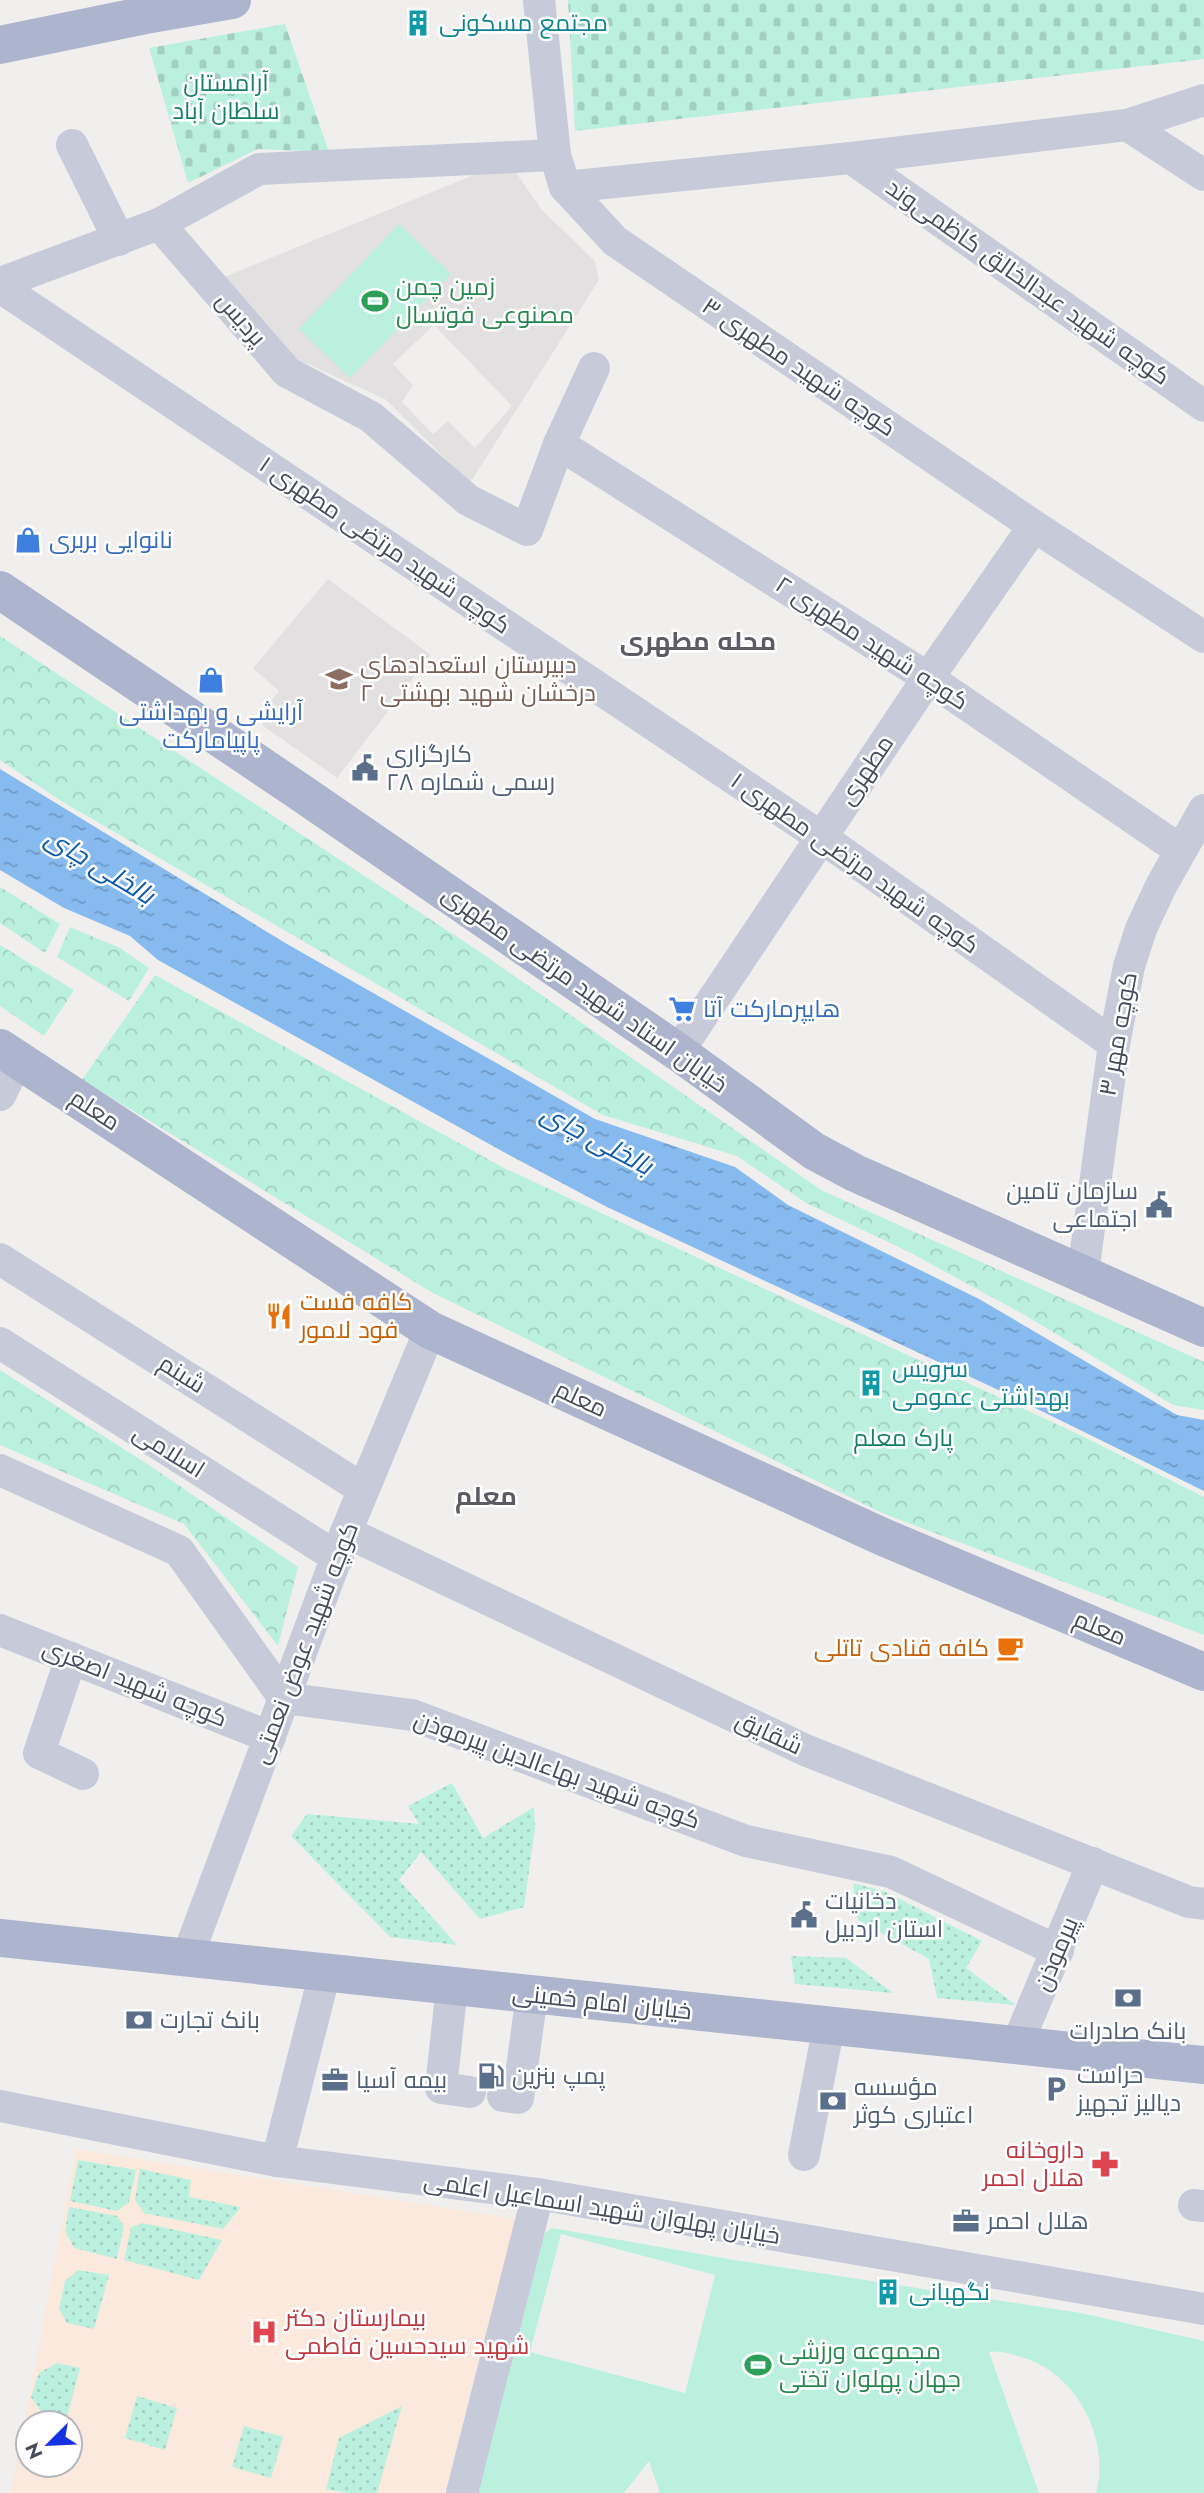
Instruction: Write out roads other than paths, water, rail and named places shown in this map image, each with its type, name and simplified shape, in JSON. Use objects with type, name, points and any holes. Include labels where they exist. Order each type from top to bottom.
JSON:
[{"type":"main road","points":[[0,45],[150,7],[232,0]]},
{"type":"main road","name":"خیابان استاد شهید مرتضی مطهری","points":[[0,590],[289,784],[678,1052],[814,1151],[855,1173],[1204,1328]]},
{"type":"main road","name":"معلم","points":[[9,1053],[430,1331],[883,1537],[1204,1672]]},
{"type":"main road","name":"خیابان امام خمینی","points":[[0,1938],[1204,2065]]},
{"type":"street","name":"کوچه شهید مطهری ۳","points":[[539,0],[555,155],[565,187],[615,241],[1034,526],[1204,637]]},
{"type":"street","points":[[565,187],[851,158],[1126,125],[1204,100]]},
{"type":"street","points":[[1126,125],[1204,175]]},
{"type":"street","points":[[72,145],[119,240]]},
{"type":"street","points":[[0,285],[159,225],[259,169],[555,155]]},
{"type":"street","name":"کوچه شهید عبدالخالق کاظمی‌وند","points":[[851,158],[1204,406]]},
{"type":"street","name":"پردیس","points":[[159,225],[286,372],[371,418],[468,500],[527,530],[559,443],[594,368]]},
{"type":"street","name":"کوچه شهید مرتضی مطهری ۱","points":[[0,285],[821,837],[1114,1044]]},
{"type":"street","name":"کوچه شهید مطهری ۲","points":[[559,443],[928,678],[1180,850]]},
{"type":"street","name":"مطهری","points":[[678,1052],[928,678],[1034,526]]},
{"type":"street","name":"کوچه مهر ۳","points":[[1083,1273],[1114,1044],[1129,966],[1141,929],[1180,850],[1204,810]]},
{"type":"street","points":[[0,1095],[9,1053]]},
{"type":"street","name":"شبنم","points":[[0,1259],[363,1489]]},
{"type":"street","name":"کوچه شهید عوض نعمتی","points":[[187,1958],[363,1489],[430,1331]]},
{"type":"street","name":"اسلامی","points":[[0,1343],[342,1545]]},
{"type":"street","points":[[0,1471],[179,1551],[284,1698]]},
{"type":"street","name":"شقایق","points":[[342,1545],[805,1750],[1189,1902],[1204,1904]]},
{"type":"street","name":"کوچه شهید اصغری","points":[[0,1630],[270,1737]]},
{"type":"street","points":[[71,1658],[39,1753],[83,1774]]},
{"type":"street","name":"کوچه شهید بهاءالدین پیرموذن","points":[[284,1698],[412,1715],[746,1840],[891,1872],[1058,1951]]},
{"type":"street","name":"پیرموذن","points":[[1017,2045],[1093,1863]]},
{"type":"street","points":[[277,2161],[325,1972]]},
{"type":"street","points":[[452,1986],[441,2088],[470,2092]]},
{"type":"street","points":[[503,2096],[518,2098],[532,1994]]},
{"type":"street","points":[[805,2155],[829,2025]]},
{"type":"street","name":"خیابان پهلوان شهید اسماعیل اعلمی","points":[[0,2106],[277,2161],[538,2194],[1204,2309]]},
{"type":"street","points":[[462,2493],[538,2194]]},
{"type":"water","name":"بالخلی چای","points":[[0,769],[287,944],[595,1119],[735,1167],[788,1205],[979,1299],[1177,1415],[1204,1420],[1204,1491],[1009,1395],[605,1206],[158,960],[130,936],[64,908],[0,870]]},
{"type":"place","name":"مجتمع مسکونی","points":[[418,23]]},
{"type":"place","name":"زمین چمن مصنوعی فوتسال","points":[[375,301]]},
{"type":"place","name":"نانوایی بربری","points":[[28,540]]},
{"type":"place","name":"دبیرستان استعدادهای درخشان شهید بهشتی ۲","points":[[339,679]]},
{"type":"place","name":"آرایشی و بهداشتی پاپیامارکت","points":[[211,680]]},
{"type":"place","name":"کارگزاری رسمی شماره ۲۸","points":[[365,768]]},
{"type":"place","name":"هایپرمارکت آتا","points":[[682,1009]]},
{"type":"place","name":"سازمان تامین اجتماعی","points":[[1159,1205]]},
{"type":"place","name":"کافه فست فود لامور","points":[[279,1316]]},
{"type":"place","name":"سرویس بهداشتی عمومی","points":[[871,1383]]},
{"type":"place","name":"کافه قنادی تاتلی","points":[[1010,1648]]},
{"type":"place","name":"دخانیات استان اردبیل","points":[[804,1915]]},
{"type":"place","name":"بانک صادرات","points":[[1128,1998]]},
{"type":"place","name":"بانک تجارت","points":[[139,2020]]},
{"type":"place","name":"پمپ بنزین","points":[[491,2076]]},
{"type":"place","name":"بیمه آسیا","points":[[335,2080]]},
{"type":"place","name":"حراست دیالیز تجهیز","points":[[1056,2089]]},
{"type":"place","name":"مؤسسه اعتباری کوثر","points":[[833,2101]]},
{"type":"place","name":"داروخانه هلال احمر","points":[[1105,2164]]},
{"type":"place","name":"هلال احمر","points":[[966,2221]]},
{"type":"place","name":"نگهبانی","points":[[888,2292]]},
{"type":"place","name":"بیمارستان دکتر شهید سیدحسین فاطمی","points":[[264,2332]]},
{"type":"place","name":"مجموعه ورزشی جهان پهلوان تختی","points":[[758,2365]]},
{"type":"district","name":"محله مطهری","points":[[698,641]]},
{"type":"district","name":"معلم","points":[[486,1496]]},
{"type":"park label","name":"آرامستان سلطان آباد","points":[[226,97]]},
{"type":"park label","name":"پارک معلم","points":[[903,1438]]}]
